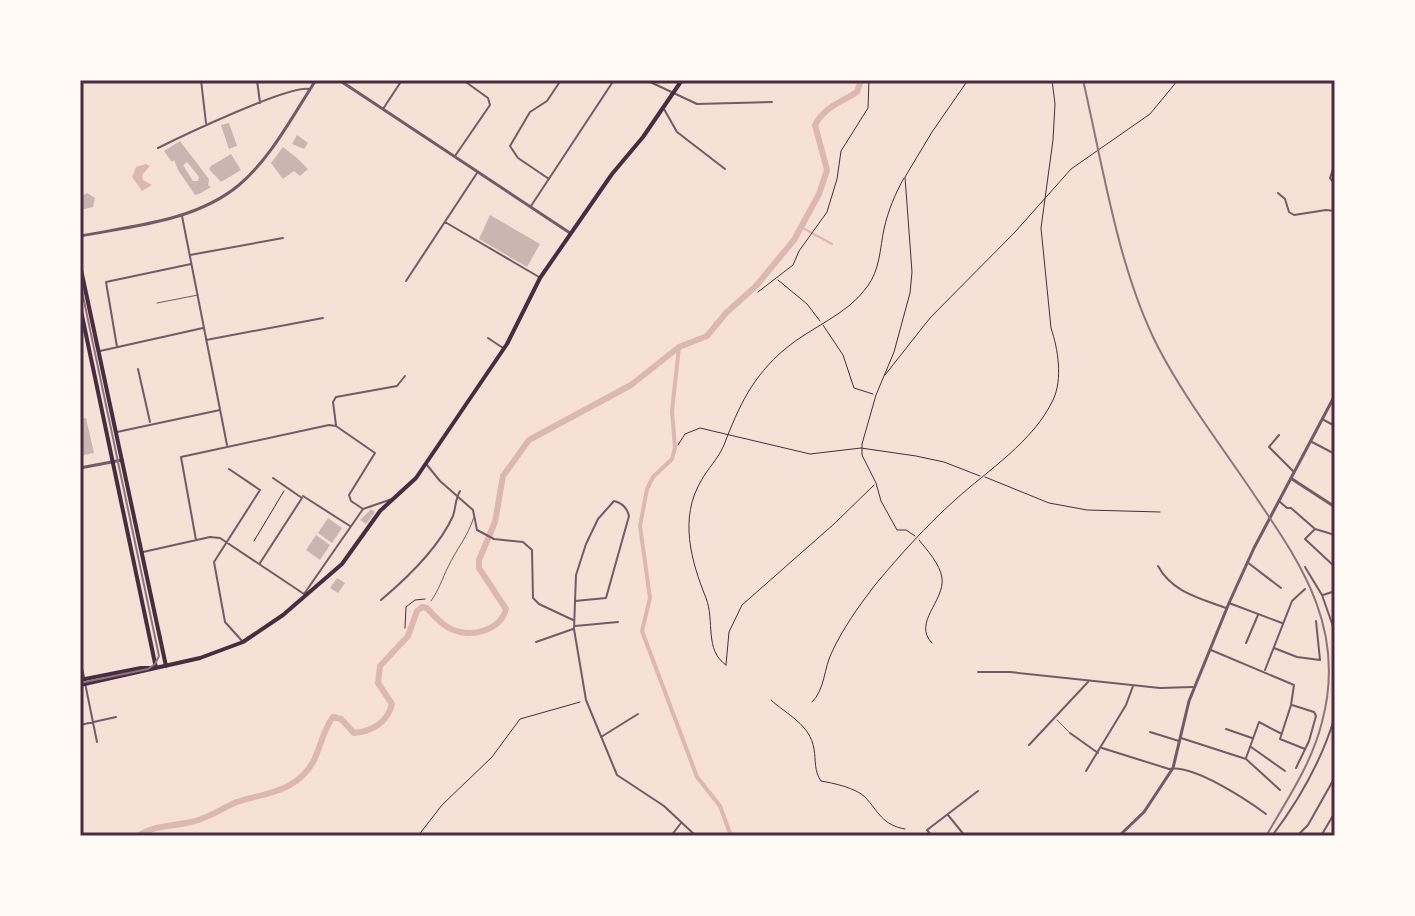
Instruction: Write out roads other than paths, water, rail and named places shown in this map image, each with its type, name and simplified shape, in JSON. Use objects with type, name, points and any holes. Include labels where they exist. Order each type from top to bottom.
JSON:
[{"type":"main road","points":[[82,682],[221,652],[243,642],[283,615],[342,564],[380,511],[410,485],[426,464],[504,348],[540,278],[570,233],[682,80]]},
{"type":"main road","points":[[80,265],[166,666]]},
{"type":"main road","points":[[80,306],[83,337],[156,668]]},
{"type":"street","points":[[201,80],[206,124]]},
{"type":"street","points":[[257,80],[260,104]]},
{"type":"street","points":[[80,236],[182,215],[212,203],[246,179],[316,80]]},
{"type":"street","points":[[339,80],[570,233]]},
{"type":"street","points":[[383,110],[402,80]]},
{"type":"street","points":[[455,157],[490,103],[488,98],[463,80]]},
{"type":"street","points":[[549,179],[518,158],[510,146],[530,112],[549,100],[561,80]]},
{"type":"street","points":[[530,207],[613,80]]},
{"type":"street","points":[[646,80],[673,95],[706,106],[772,102]]},
{"type":"street","points":[[158,148],[206,124],[299,88],[310,89]]},
{"type":"street","points":[[663,108],[677,132],[725,169]]},
{"type":"street","points":[[1335,163],[1330,178],[1335,185]]},
{"type":"street","points":[[406,281],[478,172]]},
{"type":"street","points":[[1278,193],[1294,215],[1335,211]]},
{"type":"street","points":[[182,215],[227,446]]},
{"type":"street","points":[[445,222],[540,278]]},
{"type":"street","points":[[190,255],[283,238]]},
{"type":"street","points":[[117,347],[106,282],[192,264]]},
{"type":"street","points":[[206,340],[323,318]]},
{"type":"street","points":[[99,351],[204,328]]},
{"type":"street","points":[[488,338],[504,348]]},
{"type":"street","points":[[138,369],[150,425]]},
{"type":"street","points":[[336,426],[333,402],[336,397],[397,386],[405,376]]},
{"type":"street","points":[[1119,836],[1144,812],[1173,768],[1194,688],[1229,603],[1247,562],[1335,395]]},
{"type":"street","points":[[116,432],[220,410]]},
{"type":"street","points":[[1322,419],[1335,426]]},
{"type":"street","points":[[196,540],[180,458],[227,446],[336,426],[375,453],[349,495],[351,501],[363,509]]},
{"type":"street","points":[[1279,435],[1269,447],[1295,473]]},
{"type":"street","points":[[1311,442],[1335,454]]},
{"type":"street","points":[[80,468],[122,460]]},
{"type":"street","points":[[426,464],[473,510],[477,530],[494,539],[523,542],[528,546],[534,556],[533,598],[573,620]]},
{"type":"street","points":[[229,469],[260,491],[214,562],[225,622],[243,642]]},
{"type":"street","points":[[259,564],[302,498],[273,478]]},
{"type":"street","points":[[1292,479],[1335,507]]},
{"type":"street","points":[[381,600],[406,579],[433,544],[452,517],[460,491]]},
{"type":"street","points":[[303,496],[351,527]]},
{"type":"street","points":[[141,552],[210,537],[227,541],[304,594],[363,509],[393,499]]},
{"type":"street","points":[[575,601],[606,598],[629,516],[620,503],[614,501],[605,510],[586,544],[576,575],[573,620],[586,700],[617,775],[664,806],[696,836]]},
{"type":"street","points":[[1279,502],[1291,508],[1315,529],[1335,535]]},
{"type":"street","points":[[1315,529],[1305,539],[1335,567]]},
{"type":"street","points":[[1247,562],[1281,588]]},
{"type":"street","points":[[1158,566],[1164,578],[1183,592],[1227,609]]},
{"type":"street","points":[[1305,567],[1322,595],[1335,632]]},
{"type":"street","points":[[1265,671],[1292,601],[1305,589]]},
{"type":"street","points":[[1322,595],[1335,591]]},
{"type":"street","points":[[1229,603],[1283,624]]},
{"type":"street","points":[[1246,643],[1258,614]]},
{"type":"street","points":[[1330,618],[1335,617]]},
{"type":"street","points":[[1274,648],[1297,657],[1320,660],[1316,621]]},
{"type":"street","points":[[536,642],[574,628],[618,622]]},
{"type":"street","points":[[1210,649],[1294,685],[1280,739],[1305,749]]},
{"type":"street","points":[[80,659],[82,682],[97,742]]},
{"type":"street","points":[[978,672],[1194,688]]},
{"type":"street","points":[[1029,745],[1089,680]]},
{"type":"street","points":[[1086,771],[1102,748],[1134,685]]},
{"type":"street","points":[[1291,705],[1315,714],[1296,768]]},
{"type":"street","points":[[600,738],[638,714]]},
{"type":"street","points":[[1272,836],[1300,796],[1325,750],[1335,716]]},
{"type":"street","points":[[80,725],[116,717]]},
{"type":"street","points":[[1246,759],[1259,722],[1280,733]]},
{"type":"street","points":[[1226,729],[1253,738]]},
{"type":"street","points":[[1150,732],[1246,759],[1280,790]]},
{"type":"street","points":[[1070,733],[1099,753]]},
{"type":"street","points":[[1250,746],[1285,771]]},
{"type":"street","points":[[1102,748],[1192,773],[1254,803],[1266,814]]},
{"type":"street","points":[[1297,836],[1308,825],[1335,777]]},
{"type":"street","points":[[932,836],[927,830],[978,791]]},
{"type":"street","points":[[1321,836],[1335,812]]},
{"type":"street","points":[[947,814],[965,836]]},
{"type":"street","points":[[671,836],[682,822]]},
{"type":"lane","points":[[157,303],[198,295]]},
{"type":"lane","points":[[431,601],[470,531],[474,514]]},
{"type":"lane","points":[[1055,718],[1070,733]]},
{"type":"waterway","points":[[137,836],[158,828],[197,821],[237,802],[290,785],[310,767],[333,717],[341,719],[354,733],[378,725],[387,716],[392,704],[378,683],[380,666],[408,636],[417,611],[422,607],[444,625],[459,632],[484,631],[498,623],[506,609],[479,568],[479,560],[495,522],[503,476],[529,440],[631,385],[679,347],[707,336],[726,313],[756,286],[794,240],[819,194],[827,170],[815,125],[828,110],[857,92],[861,80]]},
{"type":"waterway","points":[[801,227],[832,244]]},
{"type":"waterway","points":[[679,347],[672,411],[675,448],[672,459],[653,477],[647,489],[640,526],[650,598],[642,631],[697,777],[720,806],[731,836]]},
{"type":"tram line","points":[[80,282],[159,656],[148,669],[80,683]]},
{"type":"railway","points":[[1083,80],[1122,251],[1144,317],[1181,386],[1291,551],[1305,577],[1325,631],[1329,659],[1328,690],[1318,737],[1305,767],[1266,836]]}]
